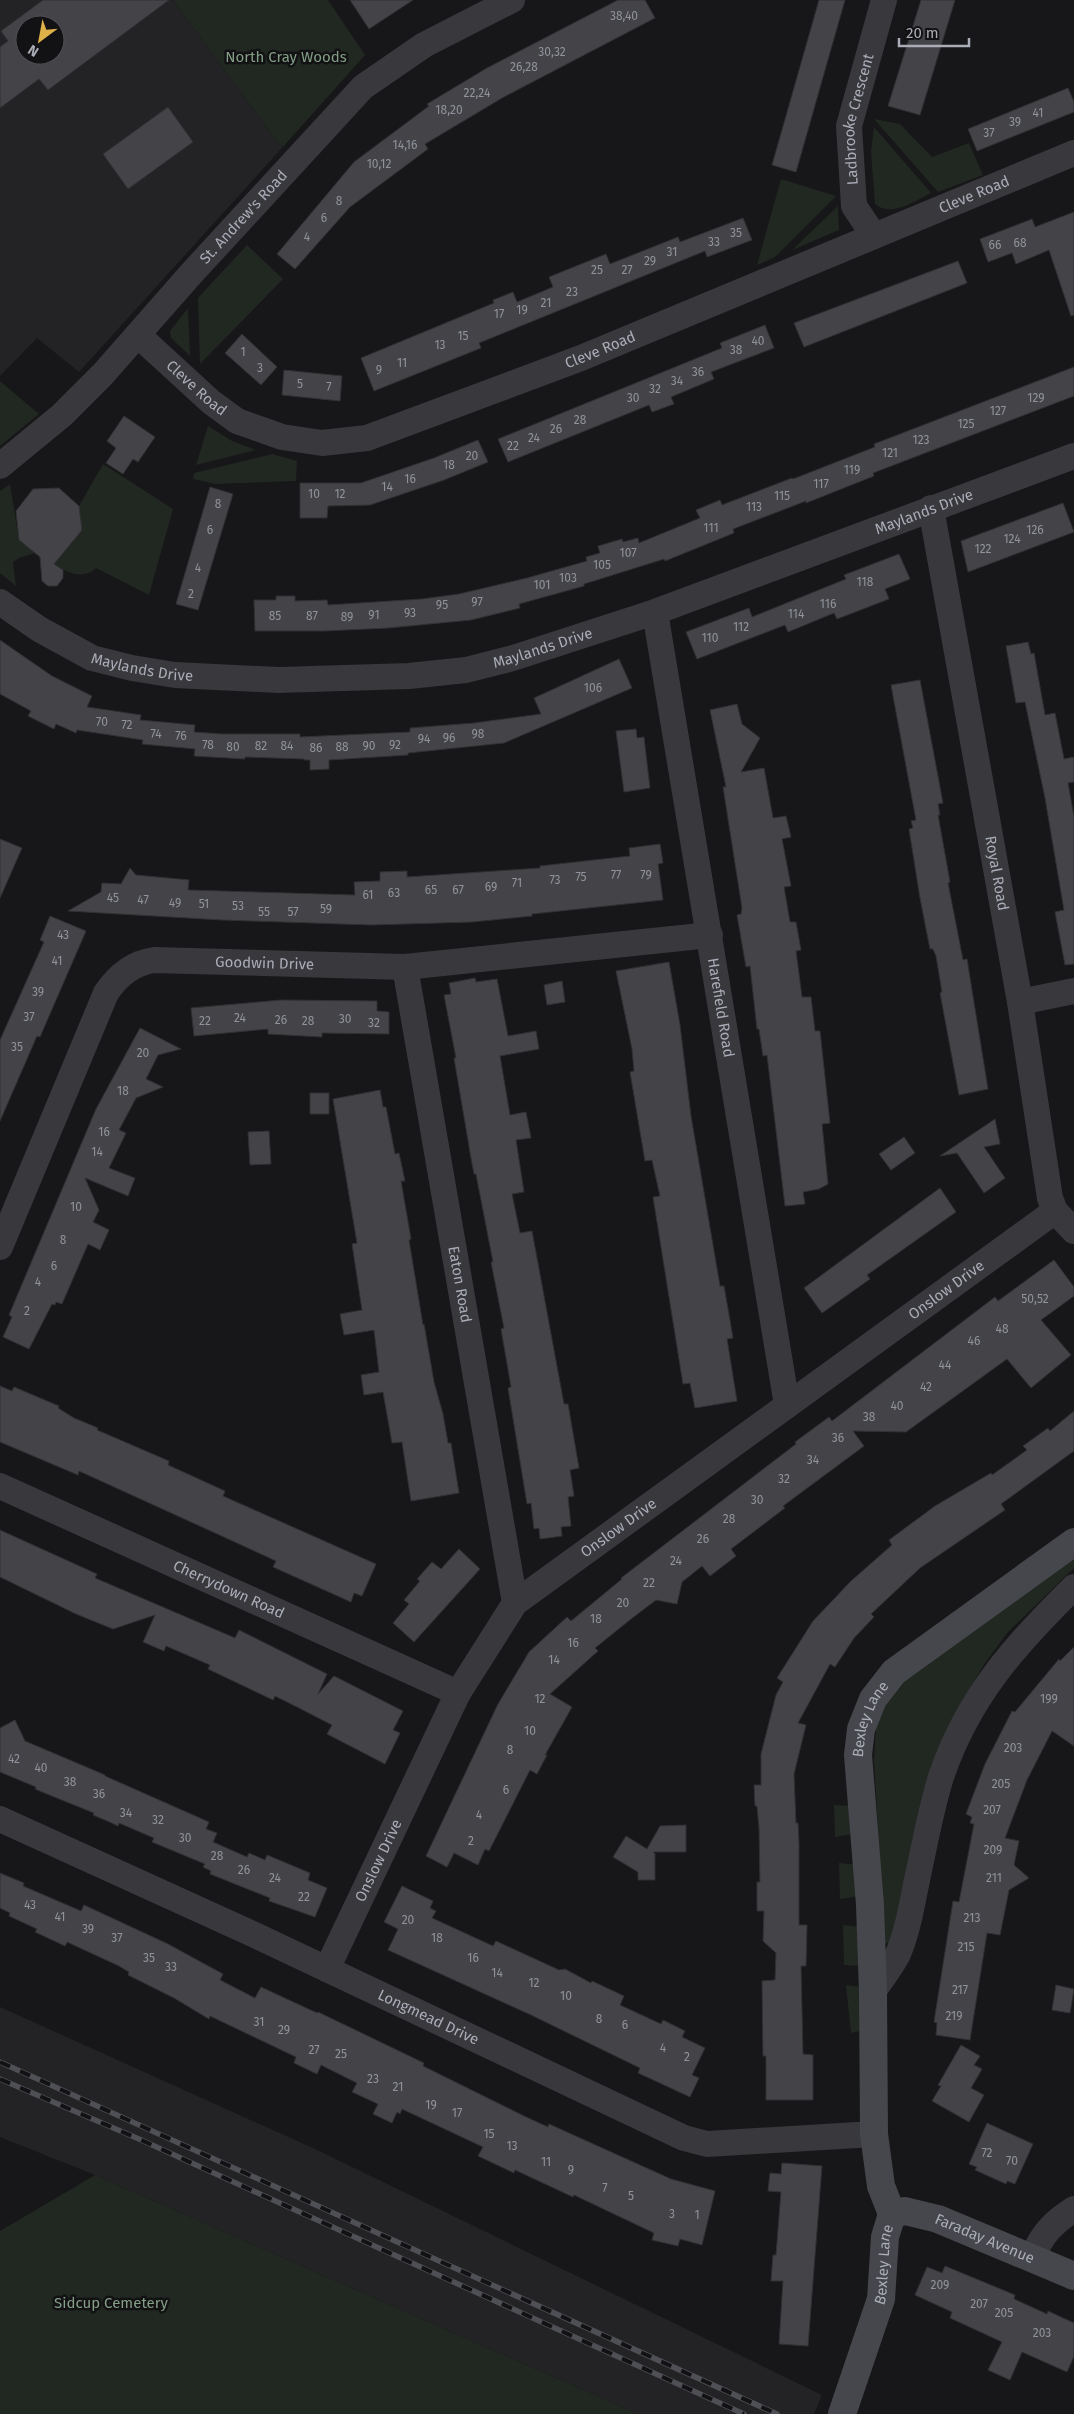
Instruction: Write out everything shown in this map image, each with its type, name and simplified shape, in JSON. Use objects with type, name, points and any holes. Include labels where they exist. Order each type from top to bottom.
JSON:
[{"type":"street","name":"St. Andrew's Road","points":[[0,466],[62,415],[138,335],[363,87],[424,45],[512,0]]},
{"type":"street","name":"Ladbrooke Crescent","points":[[874,236],[854,206],[849,126],[884,0]]},
{"type":"street","name":"Cleve Road","points":[[138,335],[211,402],[237,421],[282,437],[322,443],[367,438],[581,358],[1074,153]]},
{"type":"street","name":"Maylands Drive","points":[[0,602],[39,628],[92,658],[132,668],[176,675],[279,680],[409,676],[466,670],[513,658],[655,612],[1074,456]]},
{"type":"street","name":"Royal Road","points":[[931,508],[1020,1002],[1050,1198],[1055,1211],[1074,1231]]},
{"type":"street","name":"Harefield Road","points":[[655,612],[787,1405]]},
{"type":"street","name":"Goodwin Drive","points":[[0,1247],[106,992],[113,981],[140,962],[154,960],[405,967],[710,935]]},
{"type":"street","name":"Eaton Road","points":[[405,967],[516,1603]]},
{"type":"street","points":[[1020,1002],[1074,991]]},
{"type":"street","name":"Onslow Drive","points":[[327,1969],[458,1693],[516,1603],[1055,1211]]},
{"type":"street","name":"Cherrydown Road","points":[[0,1486],[458,1693]]},
{"type":"street","name":"Bexley Lane","points":[[843,2410],[882,2299],[885,2238],[892,2214],[882,2186],[874,2134],[873,1992],[869,1873],[858,1755],[861,1729],[873,1699],[894,1672],[1074,1542]]},
{"type":"street","points":[[873,1992],[897,1955],[911,1916],[920,1866],[941,1777],[957,1737],[999,1666],[1029,1631],[1074,1587]]},
{"type":"street","name":"Longmead Drive","points":[[0,1819],[327,1969],[684,2138],[707,2144],[874,2134]]},
{"type":"street","points":[[1033,2258],[1037,2244],[1057,2220],[1074,2209]]},
{"type":"street","name":"Faraday Avenue","points":[[892,2214],[905,2212],[938,2219],[1074,2276]]},
{"type":"shaded area","points":[[0,0],[173,0],[282,148],[79,372],[37,338],[0,376]]},
{"type":"shaded area","points":[[0,2007],[315,2149],[822,2395],[814,2414],[638,2414],[95,2175],[0,2137]]},
{"type":"green space","name":"North Cray Woods","points":[[173,0],[328,0],[365,55],[282,148]]},
{"type":"green space","points":[[874,119],[900,124],[932,157],[969,143],[983,175],[938,192]]},
{"type":"green space","points":[[874,127],[931,193],[896,209],[881,208],[875,204],[871,152]]},
{"type":"green space","points":[[781,179],[836,196],[775,257],[757,265]]},
{"type":"green space","points":[[838,206],[839,230],[792,250]]},
{"type":"green space","points":[[247,245],[283,279],[200,364],[198,298]]},
{"type":"green space","points":[[188,308],[190,356],[171,338],[170,331]]},
{"type":"green space","points":[[0,381],[39,414],[0,446]]},
{"type":"green space","points":[[208,426],[232,441],[256,450],[196,465]]},
{"type":"green space","points":[[272,454],[297,461],[296,481],[215,484],[193,479],[194,473]]},
{"type":"green space","points":[[103,464],[173,509],[149,595],[96,568],[86,574],[76,574],[65,571],[55,565],[54,552],[82,530],[79,506]]},
{"type":"green space","points":[[10,484],[19,540],[35,553],[13,562],[16,586],[0,573],[0,491]]},
{"type":"green space","points":[[1074,1551],[1074,1568],[1008,1632],[985,1663],[962,1702],[894,1941],[885,1944],[874,1761],[876,1727],[883,1704],[899,1680]]},
{"type":"green space","points":[[834,1805],[853,1806],[854,1834],[835,1837]]},
{"type":"green space","points":[[839,1863],[858,1865],[861,1896],[840,1899]]},
{"type":"green space","points":[[843,1925],[861,1927],[860,1966],[844,1965]]},
{"type":"green space","points":[[846,1985],[861,1987],[860,2031],[851,2033]]},
{"type":"green space","name":"Sidcup Cemetery","points":[[95,2175],[638,2414],[0,2414],[0,2231]]},
{"type":"building","points":[[43,0],[169,0],[48,90],[39,79],[0,108],[0,47],[8,41],[1,31],[15,21],[15,65],[65,65],[65,15],[23,15]]},
{"type":"building","points":[[350,0],[413,0],[369,29]]},
{"type":"building","points":[[618,0],[645,0],[655,18],[502,98],[425,144],[428,149],[350,207],[295,269],[277,254],[354,162],[429,106],[427,104],[487,68]]},
{"type":"building","points":[[819,0],[845,0],[796,172],[772,165]]},
{"type":"building","points":[[921,0],[955,0],[920,115],[888,106]]},
{"type":"building","points":[[1068,88],[1074,102],[1074,112],[977,151],[968,129]]},
{"type":"building","points":[[168,107],[193,142],[128,189],[103,154]]},
{"type":"building","points":[[1074,212],[1074,315],[1071,316],[1049,250],[1016,264],[1012,253],[988,262],[980,239],[1032,219],[1035,227]]},
{"type":"building","points":[[743,218],[752,240],[707,257],[705,251],[479,343],[481,348],[374,391],[361,358],[494,303],[493,300],[513,292],[517,302],[553,287],[549,277],[606,254],[610,264],[678,237],[680,242]]},
{"type":"building","points":[[958,261],[967,283],[804,347],[794,323]]},
{"type":"building","points":[[765,325],[774,348],[711,372],[714,379],[671,397],[674,404],[652,412],[649,405],[508,462],[498,439],[722,348],[720,343]]},
{"type":"building","points":[[242,334],[277,367],[261,385],[225,353]]},
{"type":"building","points":[[1074,367],[1074,396],[873,473],[874,476],[806,503],[806,501],[733,529],[734,533],[665,561],[664,559],[584,584],[584,586],[519,604],[520,608],[471,620],[388,628],[324,631],[255,631],[254,600],[276,600],[276,596],[295,596],[295,601],[327,600],[328,605],[422,599],[459,594],[587,561],[586,557],[600,553],[598,546],[622,539],[623,542],[638,538],[639,543],[700,518],[696,510],[720,500],[722,505],[793,479],[875,447],[874,444]]},
{"type":"building","points":[[284,370],[342,376],[340,401],[282,395]]},
{"type":"building","points":[[124,416],[155,437],[138,462],[133,459],[123,474],[106,463],[116,448],[107,441]]},
{"type":"building","points":[[478,440],[488,462],[444,480],[370,505],[328,506],[327,518],[300,518],[300,483],[361,483],[434,458]]},
{"type":"building","points":[[210,487],[233,494],[198,610],[176,604]]},
{"type":"building","points":[[59,488],[79,506],[82,530],[54,564],[63,570],[63,578],[57,586],[48,586],[42,581],[40,557],[19,540],[16,511],[33,489]]},
{"type":"building","points":[[1063,503],[1074,532],[968,572],[961,541]]},
{"type":"building","points":[[899,554],[910,579],[885,589],[889,599],[837,619],[834,613],[788,632],[785,625],[697,659],[686,632],[749,608],[752,617],[846,579],[844,575]]},
{"type":"building","points":[[0,640],[52,676],[92,696],[87,707],[141,715],[140,720],[195,725],[194,732],[300,734],[300,737],[410,732],[410,728],[474,723],[541,714],[534,698],[619,659],[632,688],[504,743],[408,753],[408,755],[329,760],[329,769],[310,770],[310,760],[304,759],[245,757],[245,759],[194,756],[195,749],[142,744],[143,740],[77,730],[76,733],[56,724],[54,729],[28,716],[31,711],[0,694]]},
{"type":"building","points":[[1028,642],[1031,654],[1034,653],[1045,715],[1055,713],[1064,759],[1074,757],[1074,782],[1068,783],[1074,817],[1074,964],[1065,965],[1055,912],[1064,910],[1045,798],[1025,702],[1016,703],[1006,646]]},
{"type":"building","points":[[920,680],[943,803],[938,804],[940,815],[938,815],[950,882],[948,883],[963,960],[967,959],[988,1089],[959,1095],[940,993],[942,992],[936,956],[933,949],[930,949],[920,898],[909,829],[913,828],[911,821],[916,820],[891,685]]},
{"type":"building","points":[[737,704],[742,724],[760,738],[741,772],[764,768],[773,818],[786,816],[791,837],[782,839],[791,886],[784,887],[790,922],[796,922],[801,950],[796,951],[802,997],[811,997],[815,1031],[820,1031],[830,1123],[822,1124],[828,1184],[819,1189],[803,1192],[805,1204],[785,1206],[767,1055],[763,1056],[759,1029],[757,1029],[750,966],[746,967],[737,915],[741,914],[742,908],[723,787],[726,787],[710,710]]},
{"type":"building","points":[[636,729],[637,738],[644,737],[650,788],[624,792],[616,731]]},
{"type":"building","points":[[0,839],[22,848],[0,898]]},
{"type":"building","points":[[660,844],[663,863],[658,864],[663,900],[532,914],[532,916],[472,922],[371,925],[222,920],[68,911],[101,892],[102,883],[121,884],[130,868],[136,875],[189,880],[188,890],[355,895],[354,882],[380,881],[380,872],[407,871],[407,877],[540,868],[540,866],[630,856],[629,848]]},
{"type":"building","points":[[50,916],[86,931],[40,1037],[37,1036],[0,1121],[0,1040],[44,942],[40,940]]},
{"type":"building","points":[[669,962],[680,1025],[691,1116],[720,1286],[724,1286],[733,1338],[727,1339],[737,1401],[695,1408],[690,1383],[683,1384],[653,1197],[660,1196],[652,1160],[645,1161],[630,1072],[634,1071],[632,1049],[616,971]]},
{"type":"building","points":[[475,978],[476,982],[497,979],[508,1036],[536,1031],[539,1049],[500,1056],[510,1115],[526,1112],[531,1138],[516,1140],[524,1192],[512,1194],[520,1233],[532,1231],[564,1404],[568,1404],[579,1468],[570,1470],[574,1496],[568,1497],[571,1526],[561,1527],[562,1536],[540,1539],[539,1528],[534,1529],[531,1503],[527,1504],[508,1388],[511,1387],[501,1329],[504,1328],[476,1174],[474,1174],[471,1158],[454,1058],[456,1058],[444,995],[451,994],[449,983]]},
{"type":"building","points":[[562,981],[565,1002],[547,1005],[544,985]]},
{"type":"building","points":[[281,1000],[377,1001],[377,1011],[389,1012],[389,1034],[322,1033],[322,1037],[268,1034],[268,1029],[194,1036],[191,1008]]},
{"type":"building","points":[[140,1028],[181,1049],[158,1055],[146,1079],[163,1087],[136,1098],[119,1130],[126,1133],[109,1168],[135,1178],[128,1196],[85,1178],[99,1210],[93,1222],[109,1230],[100,1250],[88,1244],[62,1304],[56,1302],[55,1305],[52,1304],[29,1349],[3,1337],[12,1317],[9,1315],[96,1109]]},
{"type":"building","points":[[380,1090],[383,1107],[386,1107],[395,1154],[399,1153],[405,1181],[401,1181],[423,1325],[448,1443],[451,1443],[459,1493],[411,1501],[402,1442],[392,1443],[383,1392],[364,1395],[361,1375],[379,1372],[374,1330],[344,1335],[340,1314],[362,1310],[352,1244],[357,1243],[333,1099]]},
{"type":"building","points":[[310,1093],[329,1093],[329,1114],[310,1114]]},
{"type":"building","points":[[995,1119],[1000,1144],[984,1147],[1005,1178],[984,1193],[957,1153],[940,1156]]},
{"type":"building","points":[[269,1131],[271,1164],[250,1165],[248,1132]]},
{"type":"building","points":[[904,1137],[915,1153],[891,1170],[879,1154]]},
{"type":"building","points":[[940,1188],[956,1212],[867,1275],[870,1279],[822,1313],[804,1288]]},
{"type":"building","points":[[1054,1260],[1074,1287],[1074,1296],[1041,1320],[1071,1355],[1031,1388],[1007,1359],[906,1432],[853,1431],[864,1446],[783,1506],[785,1508],[731,1549],[736,1556],[710,1576],[702,1566],[682,1582],[677,1604],[656,1600],[631,1619],[595,1648],[598,1651],[550,1694],[572,1707],[545,1755],[547,1755],[537,1774],[530,1770],[489,1851],[485,1849],[478,1865],[454,1853],[447,1867],[426,1856],[498,1704],[529,1652],[567,1617],[571,1621],[621,1578],[796,1444],[795,1442],[829,1417],[832,1421],[995,1297],[998,1301]]},
{"type":"building","points":[[0,1386],[12,1391],[14,1387],[59,1406],[58,1408],[74,1418],[98,1428],[97,1430],[169,1461],[168,1465],[225,1491],[223,1496],[376,1564],[362,1596],[354,1593],[351,1602],[273,1567],[276,1561],[237,1543],[79,1471],[78,1475],[0,1442]]},
{"type":"building","points":[[1074,1411],[1074,1451],[1001,1504],[1005,1510],[920,1568],[871,1614],[874,1617],[854,1638],[835,1667],[830,1664],[798,1723],[806,1725],[794,1774],[799,1844],[799,1925],[807,1925],[806,1966],[801,1966],[803,2054],[813,2055],[813,2100],[766,2100],[766,2056],[763,2056],[762,1981],[775,1980],[776,1953],[763,1941],[764,1911],[757,1911],[757,1882],[760,1882],[759,1827],[754,1785],[761,1785],[761,1754],[776,1695],[783,1682],[777,1678],[813,1621],[851,1581],[892,1545],[889,1540],[935,1506],[991,1473],[992,1475],[1027,1450],[1023,1446],[1048,1428],[1050,1431]]},
{"type":"building","points":[[0,1530],[97,1574],[95,1578],[235,1638],[239,1630],[327,1674],[318,1694],[334,1676],[403,1711],[393,1730],[400,1733],[385,1764],[327,1734],[332,1725],[299,1708],[275,1696],[273,1700],[208,1669],[210,1665],[166,1646],[164,1651],[143,1642],[155,1615],[113,1629],[76,1614],[0,1577]]},
{"type":"building","points":[[459,1549],[480,1569],[414,1642],[393,1623],[409,1604],[404,1600],[420,1581],[417,1579],[432,1562],[441,1569]]},
{"type":"building","points":[[1074,1647],[1074,1746],[1052,1731],[1027,1780],[1005,1838],[1019,1841],[1014,1865],[1029,1878],[1009,1890],[1000,1935],[987,1933],[970,2040],[936,2035],[937,2023],[934,2022],[953,1901],[959,1902],[974,1824],[970,1823],[972,1817],[966,1814],[985,1764],[1012,1711],[1015,1712],[1059,1659],[1060,1661]]},
{"type":"building","points":[[15,1720],[25,1741],[209,1822],[206,1829],[217,1833],[213,1842],[247,1857],[249,1853],[265,1860],[267,1855],[310,1873],[308,1880],[327,1888],[315,1917],[269,1901],[270,1898],[210,1874],[211,1871],[203,1867],[205,1864],[152,1842],[154,1838],[119,1823],[118,1826],[93,1815],[94,1813],[35,1789],[36,1787],[0,1772],[0,1728]]},
{"type":"building","points":[[686,1825],[686,1852],[653,1852],[655,1854],[655,1880],[638,1880],[638,1872],[613,1857],[626,1836],[647,1849],[660,1826]]},
{"type":"building","points":[[0,1873],[24,1883],[23,1886],[81,1911],[84,1905],[168,1944],[223,1974],[220,1980],[255,1998],[261,1987],[424,2063],[423,2066],[548,2127],[549,2124],[671,2179],[715,2191],[702,2245],[680,2239],[678,2246],[652,2240],[654,2233],[574,2195],[573,2197],[515,2170],[514,2173],[478,2156],[483,2147],[402,2109],[400,2114],[397,2112],[392,2123],[373,2114],[378,2104],[352,2092],[357,2083],[321,2065],[317,2074],[294,2063],[296,2057],[210,2016],[209,2019],[174,1998],[128,1975],[129,1972],[119,1966],[67,1942],[65,1946],[35,1932],[37,1929],[9,1916],[10,1913],[0,1908]]},
{"type":"building","points":[[402,1886],[433,1901],[430,1908],[436,1911],[432,1918],[493,1946],[496,1941],[559,1970],[565,1969],[591,1983],[592,1981],[624,1996],[620,2005],[661,2024],[663,2020],[685,2031],[682,2037],[705,2048],[692,2075],[699,2078],[690,2097],[638,2073],[640,2068],[531,2015],[388,1950],[398,1929],[384,1922]]},
{"type":"building","points":[[1056,1985],[1074,1989],[1070,2013],[1052,2010]]},
{"type":"building","points":[[961,2045],[980,2056],[974,2065],[982,2069],[971,2088],[984,2095],[969,2122],[932,2101],[941,2086],[938,2085]]},
{"type":"building","points":[[987,2123],[1033,2144],[1015,2184],[1007,2181],[1006,2184],[975,2170],[977,2167],[969,2164]]},
{"type":"building","points":[[782,2163],[822,2166],[808,2346],[779,2344],[783,2281],[771,2281],[773,2255],[776,2255],[781,2192],[768,2191],[770,2173],[781,2174]]},
{"type":"building","points":[[945,2266],[1015,2295],[1014,2299],[1047,2314],[1048,2311],[1074,2323],[1074,2356],[1067,2372],[1022,2352],[1010,2380],[988,2370],[1002,2342],[950,2318],[952,2312],[915,2295],[927,2267],[942,2273]]},
{"type":"railway","points":[[0,2062],[777,2414]]},
{"type":"railway","points":[[0,2079],[139,2139],[744,2414]]}]
